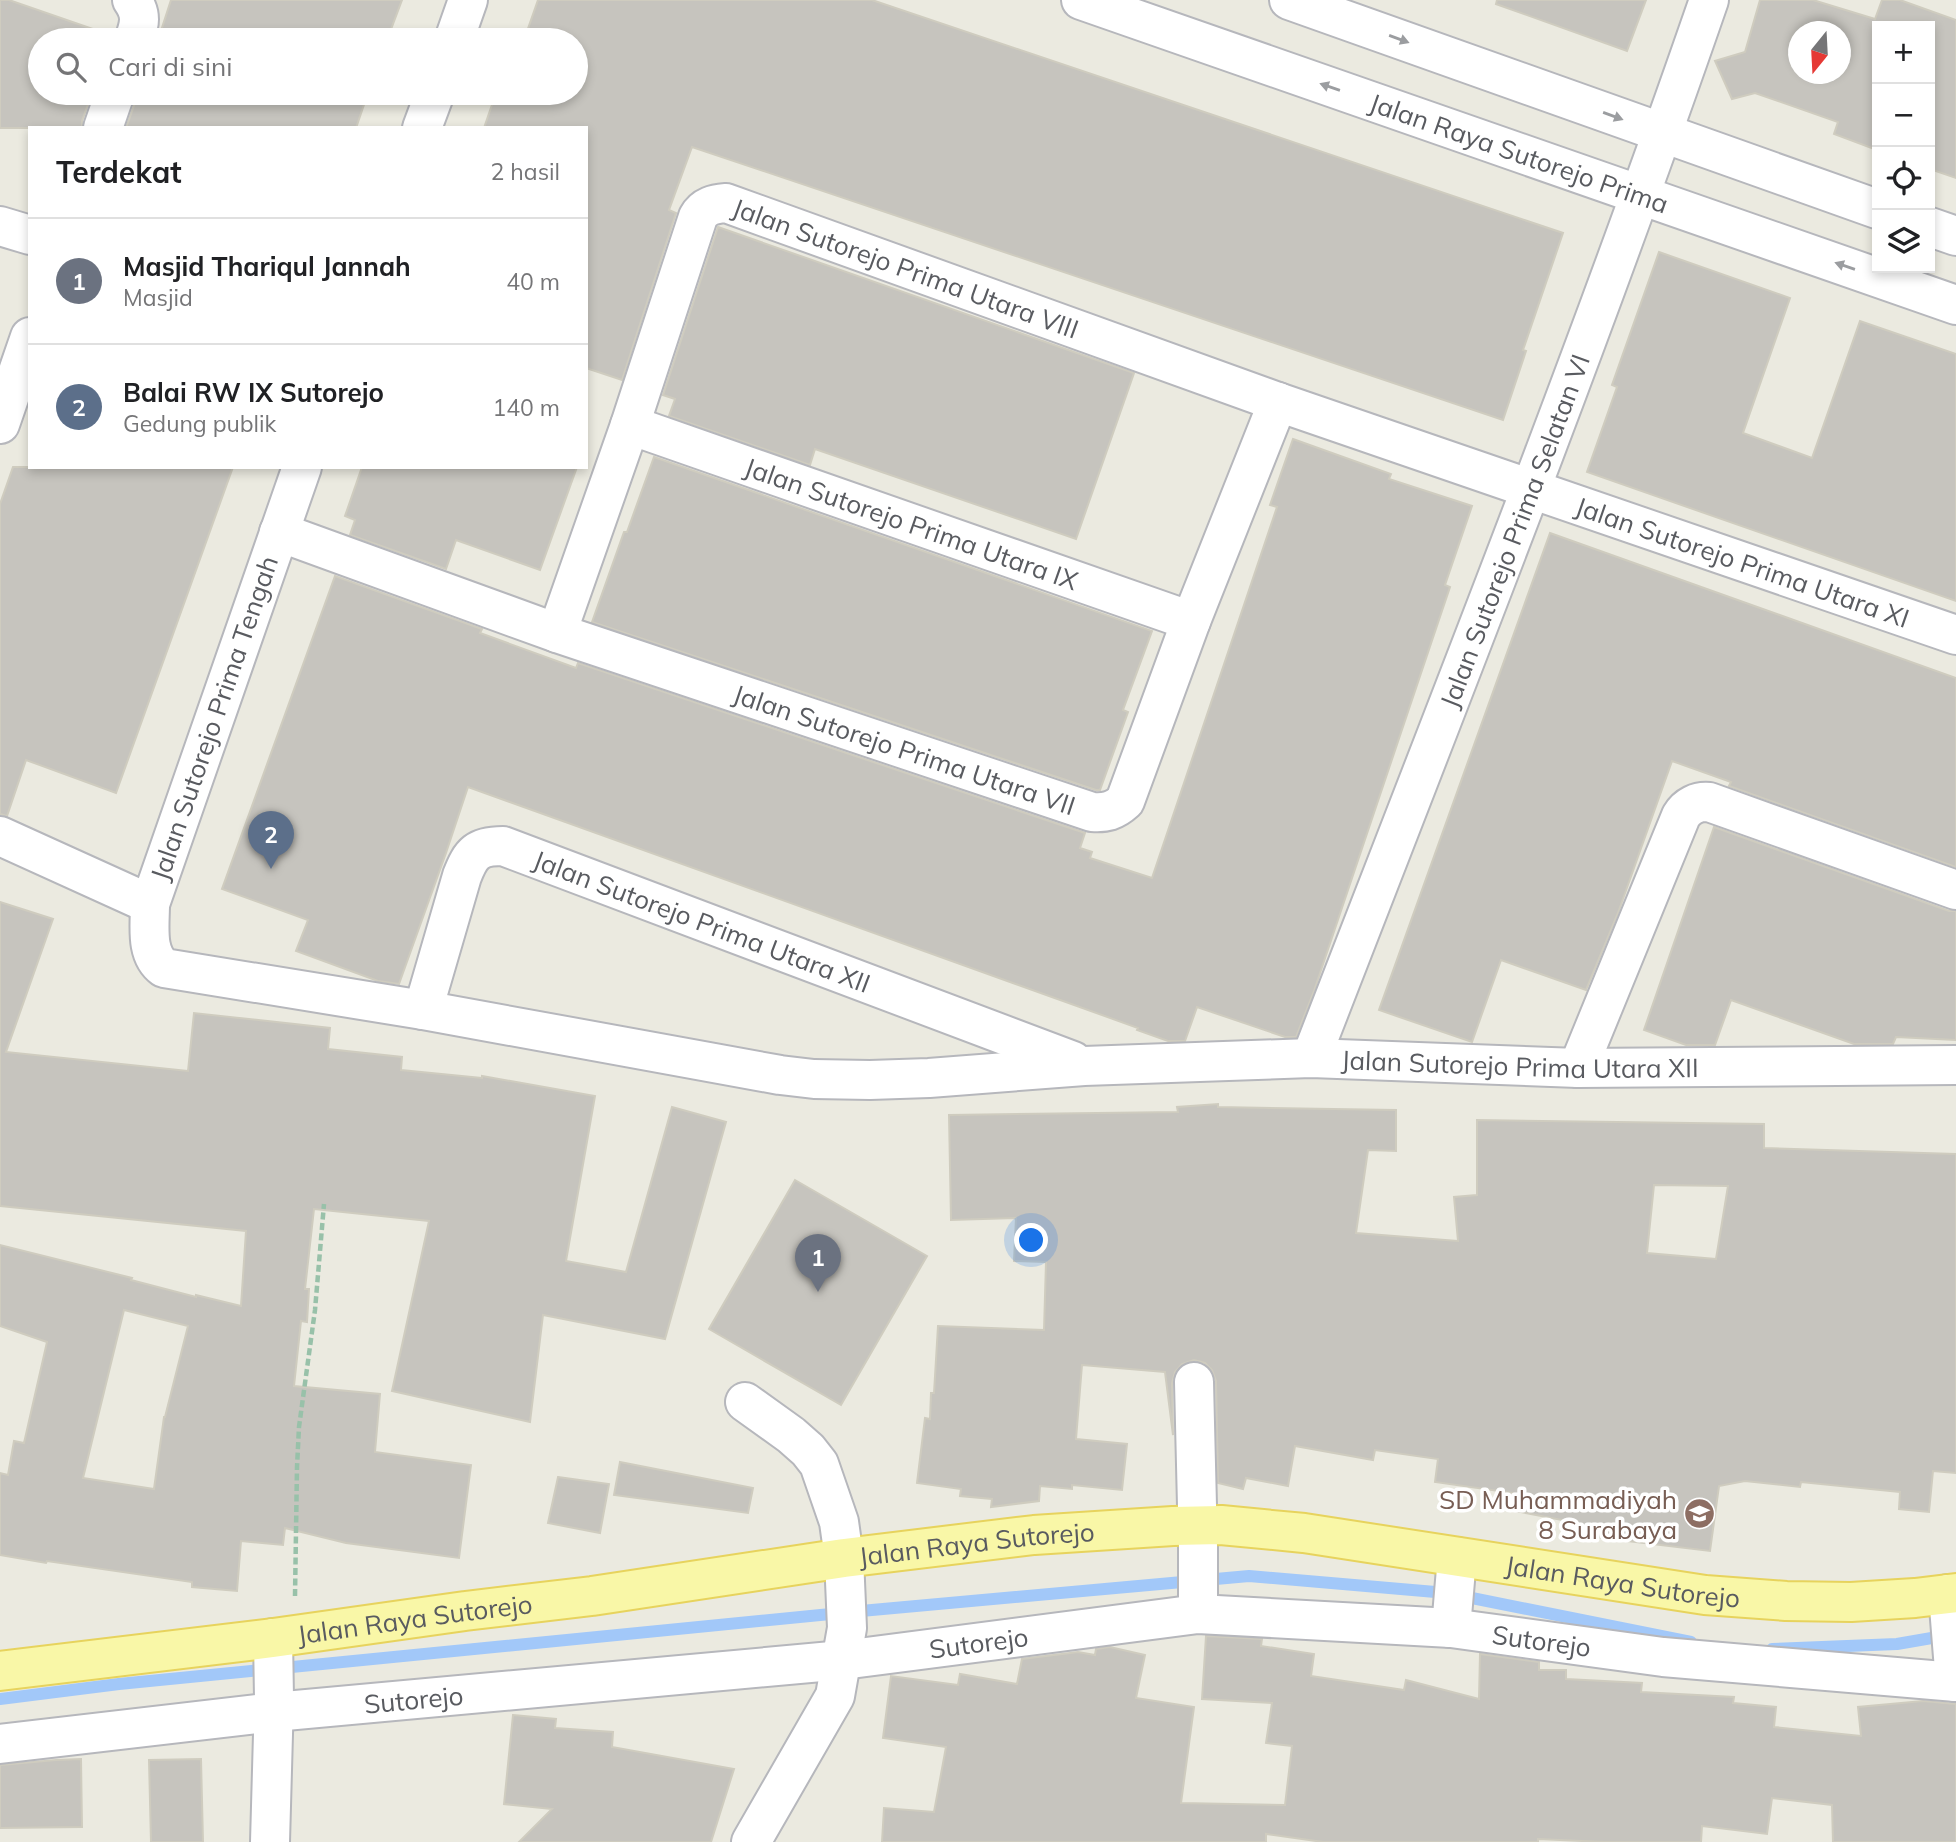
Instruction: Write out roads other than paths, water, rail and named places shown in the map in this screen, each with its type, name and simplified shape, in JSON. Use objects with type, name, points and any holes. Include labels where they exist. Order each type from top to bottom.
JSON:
[{"type":"main road","name":"Jalan Raya Sutorejo","points":[[0,1671],[280,1644],[465,1611],[592,1597],[845,1610],[1034,1535],[1173,1526],[1198,1537],[1221,1524],[1282,1530],[1453,1596],[1684,1592],[1786,1601],[1952,1603]]},
{"type":"street","points":[[132,0],[140,15],[138,28]]},
{"type":"street","points":[[458,28],[468,0]]},
{"type":"street","name":"Jalan Raya Sutorejo Prima","points":[[1081,0],[1956,305]]},
{"type":"street","points":[[1289,0],[1872,207]]},
{"type":"street","name":"Jalan Sutorejo Prima Selatan VI","points":[[1311,1058],[1530,490],[1663,133],[1709,0]]},
{"type":"street","points":[[104,126],[111,105]]},
{"type":"street","points":[[423,126],[431,105]]},
{"type":"street","name":"Jalan Sutorejo Prima Utara VIII","points":[[558,633],[698,217],[701,211],[710,205],[726,203],[1530,490]]},
{"type":"street","points":[[0,226],[28,234]]},
{"type":"street","points":[[1935,229],[1956,236]]},
{"type":"street","points":[[0,424],[28,343]]},
{"type":"street","name":"Jalan Sutorejo Prima Utara VII","points":[[279,532],[558,633],[1092,812],[1112,811],[1125,801],[1191,621],[1278,402]]},
{"type":"street","name":"Jalan Sutorejo Prima Utara IX","points":[[630,425],[1191,621]]},
{"type":"street","name":"Jalan Sutorejo Prima Tengah","points":[[164,968],[155,960],[151,951],[150,904],[301,469]]},
{"type":"street","name":"Jalan Sutorejo Prima Utara XI","points":[[1530,490],[1956,635]]},
{"type":"street","points":[[1578,1068],[1681,816],[1688,807],[1709,802],[1956,890]]},
{"type":"street","points":[[0,836],[150,904]]},
{"type":"street","name":"Jalan Sutorejo Prima Utara XII","points":[[423,1010],[468,860],[473,853],[481,849],[503,846],[1084,1066]]},
{"type":"street","name":"Jalan Sutorejo Prima Utara XII","points":[[164,968],[423,1010],[797,1078],[894,1079],[1084,1066],[1311,1058],[1578,1068],[1956,1065]]},
{"type":"street","points":[[1194,1382],[1198,1610]]},
{"type":"street","points":[[745,1402],[791,1435],[819,1464],[839,1522],[845,1610],[835,1696],[751,1842]]},
{"type":"street","name":"Sutorejo","points":[[0,1744],[274,1705],[845,1610],[1198,1610],[1453,1596],[1663,1657],[1955,1675]]},
{"type":"street","points":[[1952,1603],[1955,1675]]},
{"type":"street","points":[[270,1842],[274,1705],[280,1644]]},
{"type":"waterway","points":[[0,1699],[119,1684],[1249,1576],[1447,1593],[1691,1642]]},
{"type":"waterway","points":[[1772,1649],[1897,1644],[1949,1635]]},
{"type":"place","name":"Balai RW IX Sutorejo","points":[[271,869]]},
{"type":"place","name":"Masjid Thariqul Jannah","points":[[818,1292]]},
{"type":"place","name":"SD Muhammadiyah 8 Surabaya","points":[[1700,1514]]}]
